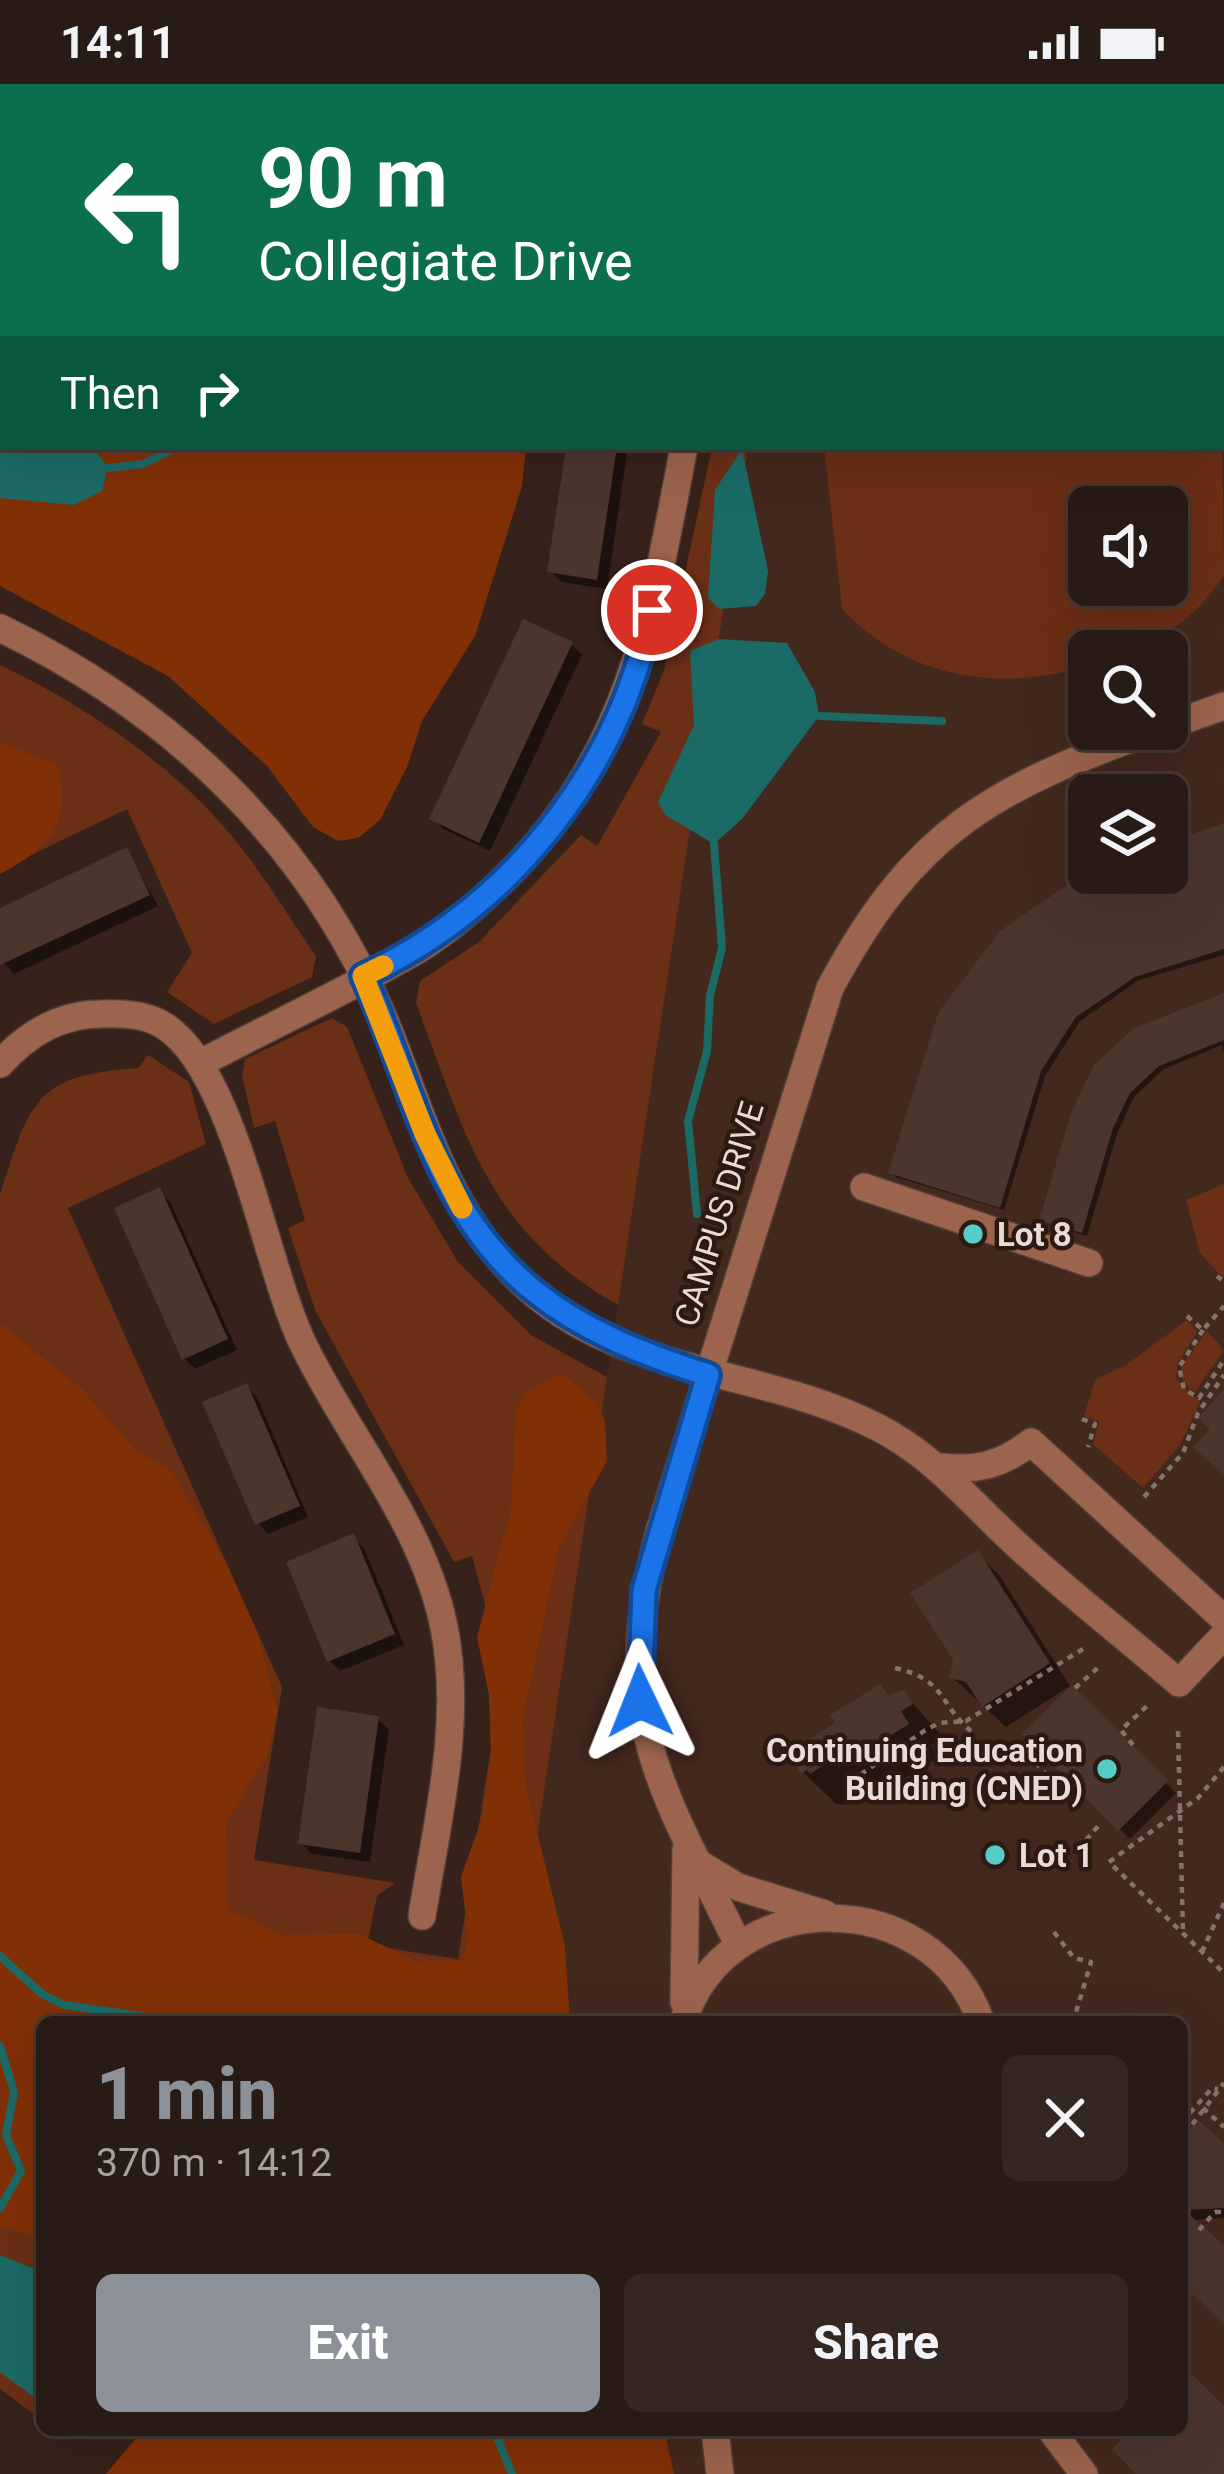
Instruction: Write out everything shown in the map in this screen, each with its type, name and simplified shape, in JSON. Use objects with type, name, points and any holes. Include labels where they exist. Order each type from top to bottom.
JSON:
[{"type":"street","points":[[201,1063],[414,952],[502,881],[590,773],[624,704],[645,644],[683,450]]},
{"type":"street","points":[[0,628],[124,697],[203,760],[259,817],[310,882],[363,976],[439,1166],[475,1229],[516,1277],[593,1334],[708,1375],[872,1424],[942,1467],[994,1523],[1179,1683],[1224,1634]]},
{"type":"street","points":[[1188,719],[1224,706]]},
{"type":"street","name":"CAMPUS DRIVE","points":[[736,1942],[690,1852],[648,1753],[638,1644],[644,1590],[708,1375],[810,1045],[830,988],[864,924],[947,830],[1000,794],[1099,750]]},
{"type":"street","points":[[0,1064],[22,1039],[52,1023],[105,1013],[159,1022],[201,1063],[219,1095],[283,1300],[434,1585],[445,1631],[450,1692],[447,1761],[422,1916]]},
{"type":"street","points":[[864,1187],[1089,1263]]},
{"type":"street","points":[[942,1467],[970,1470],[994,1464],[1031,1442],[1224,1619]]},
{"type":"street","points":[[682,2016],[690,1852],[762,1897],[909,1934],[933,1949],[971,1995],[979,2016]]},
{"type":"street","points":[[685,2016],[704,1976],[736,1942],[809,1921],[846,1918]]},
{"type":"street","points":[[716,2436],[720,2474]]},
{"type":"street","points":[[1067,2436],[1084,2474]]},
{"type":"path","points":[[1217,1276],[1224,1282]]},
{"type":"path","points":[[1222,1312],[1203,1330],[1179,1367],[1184,1389],[1199,1398],[1224,1360]]},
{"type":"path","points":[[1187,1316],[1203,1330]]},
{"type":"path","points":[[1144,1497],[1183,1454],[1198,1413],[1224,1375]]},
{"type":"path","points":[[1082,1419],[1095,1424],[1088,1447]]},
{"type":"path","points":[[850,1780],[939,1723],[959,1721],[1083,1649]]},
{"type":"path","points":[[1076,1688],[1101,1665]]},
{"type":"path","points":[[895,1669],[942,1690],[959,1721],[972,1732]]},
{"type":"path","points":[[1132,1745],[1121,1730],[1147,1706]]},
{"type":"path","points":[[1178,1731],[1183,1933]]},
{"type":"path","points":[[1028,1753],[1050,1779],[1036,1793]]},
{"type":"path","points":[[1224,1767],[1179,1810],[1109,1862],[1224,1973]]},
{"type":"path","points":[[1086,1840],[1099,1825]]},
{"type":"path","points":[[1202,1952],[1224,1903]]},
{"type":"path","points":[[1054,1932],[1074,1958],[1091,1962],[1075,2016]]},
{"type":"path","points":[[1188,2130],[1221,2086]]},
{"type":"path","points":[[1188,2115],[1212,2087],[1221,2086]]},
{"type":"path","points":[[1203,2108],[1224,2127]]},
{"type":"path","points":[[1199,2230],[1214,2212],[1224,2212]]},
{"type":"shaded area","points":[[0,450],[526,450],[522,486],[475,636],[422,721],[407,767],[380,820],[358,838],[338,841],[313,827],[267,766],[168,676],[0,586]]},
{"type":"shaded area","points":[[711,450],[748,450],[618,1305],[538,1245],[510,1212],[467,1137],[416,1003],[420,981],[479,942],[581,835],[597,846],[661,732],[642,724],[664,670]]},
{"type":"shaded area","points":[[748,450],[1224,450],[1224,2474],[528,2474],[528,2436],[1188,2436],[1188,2016],[510,2016]]},
{"type":"shaded area","points":[[824,450],[1223,450],[1224,576],[1197,609],[1170,630],[1068,630],[1068,671],[1022,678],[957,674],[926,665],[868,633],[842,609]]},
{"type":"shaded area","points":[[0,665],[124,738],[208,809],[253,864],[316,956],[312,977],[214,1024],[167,992],[192,953],[127,809],[0,870]]},
{"type":"shaded area","points":[[0,743],[57,764],[62,803],[44,844],[0,874]]},
{"type":"shaded area","points":[[332,1018],[347,1027],[408,1178],[458,1262],[531,1335],[607,1377],[510,2016],[36,2016],[36,2416],[0,2389],[0,1195],[29,1116],[56,1087],[76,1078],[138,1068],[148,1055],[189,1082],[206,1144],[68,1208],[282,1687],[254,1860],[395,1883],[377,1896],[367,1945],[458,1959],[497,1709],[492,1630],[472,1556],[454,1562],[315,1310],[288,1228],[305,1220],[275,1121],[254,1128],[242,1076],[245,1059]]},
{"type":"shaded area","points":[[1224,1184],[1224,1279],[1200,1253],[1186,1200]]},
{"type":"shaded area","points":[[1187,1320],[1197,1332],[1178,1362],[1176,1379],[1200,1402],[1180,1445],[1143,1488],[1093,1444],[1099,1422],[1084,1416],[1095,1380],[1126,1365]]},
{"type":"shaded area","points":[[0,1324],[83,1390],[137,1452],[171,1470],[225,1562],[258,1634],[277,1711],[267,1755],[227,1821],[228,1909],[281,1935],[359,1934],[416,1961],[464,1960],[468,1936],[461,1877],[482,1818],[491,1755],[489,1695],[477,1637],[511,1509],[516,1412],[525,1393],[561,1373],[596,1402],[605,1421],[607,1461],[559,1547],[523,1718],[525,1781],[565,1947],[570,2016],[36,2016],[36,2237],[0,2226]]},
{"type":"shaded area","points":[[1207,1331],[1224,1350],[1195,1392],[1183,1382],[1181,1367]]},
{"type":"shaded area","points":[[138,2436],[665,2436],[674,2474],[106,2474]]},
{"type":"water","points":[[0,450],[94,450],[108,467],[102,491],[74,505],[0,498]]},
{"type":"water","points":[[742,450],[768,571],[765,594],[756,606],[719,609],[708,598],[715,490]]},
{"type":"water","points":[[719,639],[787,643],[815,692],[819,716],[742,819],[714,844],[665,815],[658,802],[694,725],[690,651]]},
{"type":"water","points":[[0,2255],[36,2270],[36,2399],[0,2372]]},
{"type":"building","points":[[566,450],[617,450],[597,580],[547,572]]},
{"type":"building","points":[[523,619],[573,642],[479,843],[429,819]]},
{"type":"building","points":[[1224,823],[1224,949],[1135,977],[1076,1017],[1041,1071],[1000,1208],[888,1173],[938,1013],[1000,931],[1068,885],[1068,894],[1188,894],[1188,836]]},
{"type":"building","points":[[127,847],[150,895],[0,965],[0,908]]},
{"type":"building","points":[[1224,993],[1224,1040],[1159,1066],[1130,1093],[1113,1128],[1082,1233],[1039,1221],[1071,1113],[1094,1065],[1134,1028]]},
{"type":"building","points":[[160,1187],[228,1339],[182,1360],[114,1208]]},
{"type":"building","points":[[247,1383],[300,1506],[255,1525],[202,1402]]},
{"type":"building","points":[[1224,1389],[1224,1475],[1193,1447],[1210,1429],[1198,1418]]},
{"type":"building","points":[[354,1533],[395,1634],[327,1662],[286,1562]]},
{"type":"building","points":[[978,1550],[1050,1663],[982,1707],[966,1682],[949,1678],[953,1659],[910,1593]]},
{"type":"building","points":[[880,1684],[888,1695],[904,1690],[913,1704],[901,1711],[909,1724],[857,1756],[851,1748],[810,1774],[807,1770],[801,1774],[790,1757],[795,1749],[835,1723],[830,1715]]},
{"type":"building","name":"Continuing Education Building (CNED)","points":[[1072,1685],[1168,1781],[1118,1831],[1022,1734]]},
{"type":"building","points":[[317,1707],[379,1716],[360,1853],[298,1844]]},
{"type":"building","points":[[1198,2120],[1224,2143],[1224,2208],[1188,2210],[1188,2131]]},
{"type":"building","points":[[1188,2214],[1224,2245],[1224,2323],[1188,2290]]},
{"type":"building","points":[[1192,2374],[1224,2406],[1224,2474],[1136,2474],[1112,2449],[1126,2436],[1188,2436],[1188,2378]]},
{"type":"waterway","points":[[108,468],[143,464],[171,450]]},
{"type":"waterway","points":[[819,716],[942,721]]},
{"type":"waterway","points":[[697,1214],[688,1121],[707,1051],[710,995],[722,948],[714,844]]},
{"type":"waterway","points":[[0,1956],[42,1994],[64,2005],[140,2016]]},
{"type":"waterway","points":[[0,2046],[14,2092],[6,2135],[21,2171],[0,2208]]},
{"type":"waterway","points":[[496,2436],[512,2474]]},
{"type":"slow traffic","points":[[383,966],[363,976],[384,1019],[425,1134],[462,1208]]},
{"type":"place","name":"Lot 8","points":[[973,1234]]},
{"type":"place","name":"Continuing Education Building (CNED)","points":[[1107,1769]]},
{"type":"place","name":"Lot 1","points":[[995,1855]]},
{"type":"route","points":[[640,1701],[638,1644],[644,1590],[708,1375],[593,1334],[516,1277],[475,1229],[446,1182],[363,976],[414,952],[452,925],[542,838],[602,752],[624,704],[652,610]]}]
